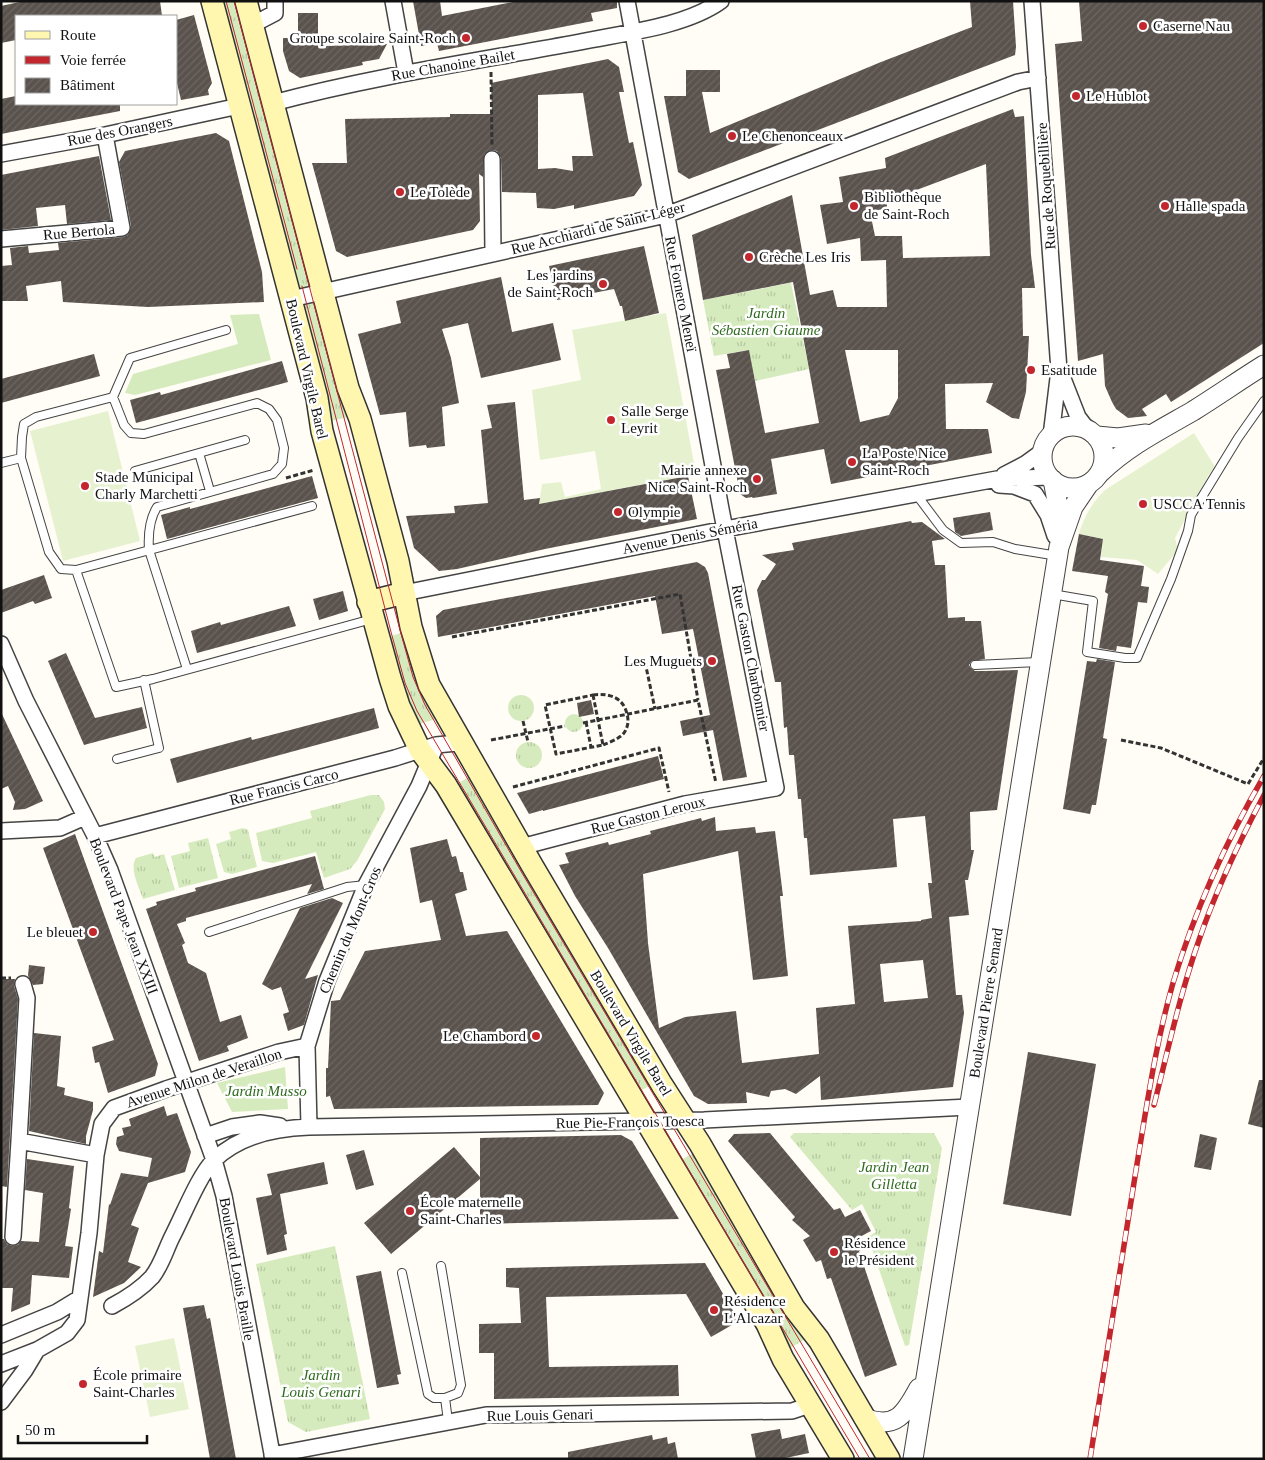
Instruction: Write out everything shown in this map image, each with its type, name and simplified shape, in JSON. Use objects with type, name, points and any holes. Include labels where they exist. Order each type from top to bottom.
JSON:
[{"type":"main road","name":"Boulevard Virgile Barel","points":[[212,1],[317,398],[322,431],[370,610],[400,706],[767,1324],[783,1359],[843,1459]]},
{"type":"main road","name":"Boulevard Virgile Barel","points":[[246,1],[348,388],[362,429],[398,562],[411,627],[429,685],[521,846],[794,1308],[819,1340],[889,1459]]},
{"type":"main road","points":[[370,610],[404,593]]},
{"type":"street","points":[[252,25],[275,13],[275,1]]},
{"type":"street","points":[[394,1],[406,73]]},
{"type":"street","name":"Rue Fornero Meneï","points":[[626,1],[725,529]]},
{"type":"street","name":"Rue Chanoine Bailet","points":[[273,103],[406,73],[632,32],[693,18],[721,1]]},
{"type":"street","name":"Rue de Roquebillière","points":[[1032,1],[1059,370],[1047,443]]},
{"type":"street","name":"Rue Acchiardi de Saint-Léger","points":[[291,299],[666,215],[1018,82],[1038,78]]},
{"type":"street","name":"Rue des Orangers","points":[[1,154],[104,135],[239,106]]},
{"type":"street","name":"Rue Bertola","points":[[1,239],[122,228],[104,135]]},
{"type":"street","points":[[492,159],[493,254]]},
{"type":"street","points":[[1152,433],[1118,438],[1092,433],[1078,426],[1068,427],[1059,430],[1047,443],[1043,465],[1051,479],[1070,488],[1079,488],[1094,479],[1123,452],[1264,365]]},
{"type":"street","name":"Rue de Roquebillière","points":[[1059,370],[1076,412],[1092,433]]},
{"type":"street","points":[[1092,433],[1104,450],[1104,458],[1094,479]]},
{"type":"street","name":"Avenue Denis Séméria","points":[[997,479],[1026,464],[1047,443]]},
{"type":"street","name":"Avenue Denis Séméria","points":[[404,593],[725,529],[997,479],[1051,479]]},
{"type":"street","name":"Boulevard Pierre Semard","points":[[913,1459],[1052,594],[1058,551],[1057,501],[1051,479]]},
{"type":"street","name":"Boulevard Pierre Semard","points":[[1058,551],[1073,507],[1094,479]]},
{"type":"street","name":"Avenue Denis Séméria","points":[[977,483],[1014,486],[1035,494],[1048,515],[1058,551]]},
{"type":"street","name":"Rue Gaston Charbonnier","points":[[725,529],[776,788]]},
{"type":"street","name":"Boulevard Pape Jean XXIII","points":[[1,644],[26,701],[95,836],[110,870],[186,1083]]},
{"type":"street","name":"Rue Francis Carco","points":[[95,836],[428,753],[457,743],[469,755]]},
{"type":"street","name":"Chemin du Mont-Gros","points":[[309,1127],[307,1046],[327,981],[366,885],[419,786],[428,753]]},
{"type":"street","name":"Rue Gaston Leroux","points":[[521,846],[672,807],[776,788]]},
{"type":"street","points":[[1,831],[60,828],[85,817]]},
{"type":"street","points":[[13,1237],[27,998],[23,984]]},
{"type":"street","name":"Avenue Milon de Veraillon","points":[[37,1350],[68,1333],[77,1320],[96,1155],[102,1124],[114,1108],[279,1052],[307,1046]]},
{"type":"street","name":"Boulevard Louis Braille","points":[[186,1083],[214,1160],[224,1196],[272,1457]]},
{"type":"street","name":"Rue Pie-François Toesca","points":[[291,1128],[685,1121],[969,1107]]},
{"type":"street","points":[[205,1136],[232,1127],[260,1123],[291,1128]]},
{"type":"street","points":[[112,1306],[136,1292],[153,1276],[200,1182],[214,1160],[236,1144],[262,1133],[291,1128]]},
{"type":"street","points":[[19,1141],[96,1155]]},
{"type":"street","points":[[1,1335],[57,1312],[80,1298]]},
{"type":"street","points":[[1,1364],[37,1350]]},
{"type":"street","points":[[1,1402],[25,1370],[37,1350]]},
{"type":"street","points":[[864,1418],[878,1423],[892,1421],[907,1410],[927,1374]]},
{"type":"street","name":"Rue Louis Genari","points":[[272,1457],[448,1421],[494,1415],[792,1411],[810,1405]]},
{"type":"lane","points":[[187,669],[149,550],[153,514],[157,507],[273,474],[282,464],[284,448],[277,420],[269,410],[257,403],[144,434],[131,433],[124,425],[113,397],[130,358],[226,330]]},
{"type":"lane","points":[[113,397],[36,417],[24,424],[22,458],[49,552],[61,569],[76,570],[312,506]]},
{"type":"lane","points":[[1052,594],[1093,602],[1087,652],[1137,658],[1171,579],[1188,531],[1191,515],[1228,453],[1264,401]]},
{"type":"lane","points":[[135,471],[245,440]]},
{"type":"lane","points":[[199,453],[210,492]]},
{"type":"lane","points":[[1,462],[22,458]]},
{"type":"lane","points":[[916,494],[943,530],[961,543],[993,542],[1015,549],[1058,551]]},
{"type":"lane","points":[[76,570],[116,687],[187,669],[370,610]]},
{"type":"lane","points":[[974,665],[1040,662]]},
{"type":"lane","points":[[117,759],[160,748],[144,680]]},
{"type":"lane","points":[[209,932],[347,887],[366,885]]},
{"type":"lane","points":[[402,1273],[428,1394],[434,1398],[445,1398],[458,1393],[461,1385],[440,1266]]},
{"type":"lane","points":[[445,1398],[448,1421]]},
{"type":"path","points":[[490,59],[492,159]]},
{"type":"path","points":[[452,637],[680,594],[698,700],[720,798]]},
{"type":"path","points":[[645,662],[655,709]]},
{"type":"path","points":[[604,694],[616,698],[626,708],[627,727],[623,734],[616,740],[603,744],[556,754],[545,705],[593,695],[604,694]]},
{"type":"path","points":[[593,695],[603,744]]},
{"type":"path","points":[[591,747],[584,723],[698,700]]},
{"type":"path","points":[[523,721],[528,742]]},
{"type":"path","points":[[491,740],[565,726]]},
{"type":"path","points":[[1121,740],[1161,748],[1248,784],[1264,758]]},
{"type":"path","points":[[513,787],[659,748],[672,807]]},
{"type":"green space","points":[[220,1],[238,1],[348,417],[331,421]]},
{"type":"green space","name":"Jardin Sébastien Giaume","points":[[791,283],[809,369],[755,381],[748,350],[714,356],[703,300]]},
{"type":"green space","name":"Salle Serge Leyrit","points":[[666,313],[696,474],[539,504],[542,484],[561,482],[565,497],[601,489],[595,451],[540,460],[532,390],[581,380],[572,330]]},
{"type":"green space","points":[[259,314],[271,360],[135,395],[125,393],[133,374],[238,344],[230,315]]},
{"type":"green space","name":"Stade Municipal Charly Marchetti","points":[[108,411],[140,541],[63,561],[30,431]]},
{"type":"green space","name":"USCCA Tennis","points":[[1194,433],[1215,467],[1208,476],[1175,538],[1178,550],[1158,574],[1137,560],[1101,557],[1103,539],[1079,534],[1083,521],[1096,500],[1105,490]]},
{"type":"green space","points":[[405,632],[436,719],[419,724],[411,709],[387,637]]},
{"type":"green space","points":[[521,695],[530,699],[534,708],[530,717],[521,721],[512,717],[508,708],[512,699]]},
{"type":"green space","points":[[574,714],[580,717],[583,723],[580,729],[574,732],[568,729],[565,723],[568,717]]},
{"type":"green space","points":[[529,742],[538,746],[542,755],[538,764],[529,768],[520,764],[516,755],[520,746]]},
{"type":"green space","points":[[469,777],[653,1084],[638,1092],[455,785]]},
{"type":"green space","points":[[371,795],[379,795],[384,802],[385,809],[357,861],[350,869],[324,878],[316,852],[273,863],[262,861],[256,833],[312,818],[310,811]]},
{"type":"green space","points":[[243,828],[248,830],[257,867],[232,874],[224,872],[216,844],[231,839],[229,832]]},
{"type":"green space","points":[[208,838],[218,878],[179,888],[171,856],[190,851],[188,843]]},
{"type":"green space","points":[[153,853],[155,857],[164,854],[175,890],[143,899],[135,878],[134,862],[136,858]]},
{"type":"green space","name":"Jardin Musso","points":[[285,1067],[288,1109],[232,1112],[217,1083]]},
{"type":"green space","name":"Jardin Jean Gilletta","points":[[794,1133],[934,1133],[942,1148],[909,1345],[905,1346],[868,1237],[876,1232],[862,1204],[852,1210],[790,1137]]},
{"type":"green space","points":[[695,1152],[805,1339],[789,1349],[678,1162]]},
{"type":"green space","name":"Jardin Louis Genari","points":[[335,1246],[370,1419],[306,1432],[288,1422],[256,1264]]},
{"type":"green space","points":[[174,1338],[189,1409],[150,1417],[135,1346]]},
{"type":"building","points":[[24,1],[160,1],[162,15],[15,15],[15,40],[1,43],[1,6]]},
{"type":"building","name":"Groupe scolaire Saint-Roch","points":[[413,1],[440,1],[442,16],[518,1],[617,1],[617,8],[591,13],[593,21],[439,51],[437,43],[421,46]]},
{"type":"building","points":[[970,1],[1013,1],[1015,55],[689,179],[678,172],[664,96],[686,96],[686,70],[720,70],[720,92],[702,92],[710,133],[881,62],[972,27]]},
{"type":"building","name":"Halle spada","points":[[1079,1],[1264,1],[1264,343],[1171,402],[1166,394],[1142,409],[1147,416],[1128,418],[1116,409],[1105,386],[1103,354],[1078,361],[1055,44],[1082,41]]},
{"type":"building","points":[[298,13],[318,13],[318,37],[325,37],[325,46],[387,44],[379,59],[362,62],[363,65],[300,78],[289,71],[283,51],[283,38],[298,38]]},
{"type":"building","points":[[194,15],[212,83],[208,90],[209,95],[181,100],[178,87],[178,19]]},
{"type":"building","points":[[608,59],[619,67],[624,92],[619,92],[629,143],[633,142],[642,185],[634,196],[574,209],[574,205],[554,209],[537,208],[536,193],[502,192],[501,158],[497,151],[491,150],[484,155],[483,177],[479,174],[480,221],[473,230],[347,257],[336,251],[312,163],[347,163],[345,119],[450,117],[450,114],[492,114],[491,83]],"holes":[[[583,93],[593,156],[572,156],[573,171],[555,168],[538,169],[538,95]]]},
{"type":"building","points":[[15,96],[15,105],[120,105],[120,111],[1,134],[1,99]]},
{"type":"building","points":[[1013,109],[1015,117],[1024,116],[1031,255],[1035,288],[1022,288],[1023,336],[1029,336],[1026,392],[1019,419],[1012,418],[986,402],[993,383],[945,384],[946,429],[988,429],[992,453],[831,484],[824,449],[771,459],[777,494],[746,498],[740,494],[716,370],[730,368],[727,354],[749,350],[765,433],[819,423],[793,282],[703,300],[692,235],[792,195],[810,295],[833,290],[837,307],[887,307],[886,260],[861,261],[860,238],[827,244],[820,205],[843,202],[839,177],[886,168],[885,158]],"holes":[[[986,164],[990,256],[903,258],[902,236],[875,236],[870,212],[887,208],[887,201]],[[845,350],[898,350],[898,398],[889,415],[860,422]]]},
{"type":"building","points":[[216,133],[229,141],[262,272],[264,302],[148,307],[63,302],[61,281],[26,286],[28,301],[1,301],[1,266],[12,265],[10,248],[28,246],[29,253],[59,250],[58,243],[128,235],[131,226],[119,162],[125,151]]},
{"type":"building","points":[[99,156],[111,220],[67,224],[65,205],[36,208],[38,226],[1,230],[1,175]]},
{"type":"building","name":"Les jardins de Saint-Roch","points":[[644,246],[659,313],[625,321],[622,306],[620,306],[614,289],[557,300],[549,266]]},
{"type":"building","points":[[501,277],[512,332],[553,323],[561,360],[481,378],[468,323],[442,329],[451,358],[459,403],[442,407],[445,446],[427,448],[426,445],[409,447],[406,412],[380,415],[358,334],[401,323],[396,301]]},
{"type":"building","points":[[94,354],[100,376],[1,403],[1,379]]},
{"type":"building","points":[[282,361],[288,382],[136,423],[130,400],[160,392],[161,395]]},
{"type":"building","points":[[515,402],[524,500],[540,498],[539,504],[688,476],[697,519],[545,549],[457,569],[439,571],[414,548],[406,516],[455,513],[454,506],[488,503],[481,430],[492,428],[487,405]]},
{"type":"building","points":[[312,476],[318,498],[167,539],[161,515]]},
{"type":"building","points":[[990,512],[993,530],[961,536],[955,532],[953,518]]},
{"type":"building","points":[[911,521],[912,523],[922,522],[945,539],[932,541],[935,565],[945,565],[948,618],[965,617],[965,621],[981,621],[985,659],[972,661],[969,665],[975,671],[1018,670],[997,810],[970,812],[971,850],[974,850],[968,880],[965,880],[969,915],[949,917],[956,995],[962,995],[964,1013],[953,1087],[821,1100],[820,1076],[796,1094],[785,1089],[771,1091],[769,1097],[746,1092],[747,1103],[708,1104],[694,1096],[608,948],[575,896],[559,865],[569,863],[565,853],[608,842],[609,845],[651,834],[650,831],[701,818],[702,821],[715,817],[716,831],[755,827],[756,833],[775,831],[783,896],[780,896],[788,976],[753,980],[738,851],[643,874],[648,943],[659,1028],[685,1017],[736,1011],[742,1063],[819,1054],[816,1008],[855,1004],[848,926],[921,921],[932,918],[928,883],[932,883],[925,816],[893,819],[897,867],[810,875],[807,838],[804,838],[801,799],[798,799],[794,755],[789,755],[787,727],[784,728],[781,682],[775,682],[757,590],[762,580],[765,580],[776,564],[762,555],[794,550],[792,543]],"holes":[[[923,960],[928,998],[884,1002],[880,964]]]},
{"type":"building","points":[[1079,534],[1103,539],[1100,560],[1144,566],[1141,586],[1149,587],[1147,603],[1138,602],[1131,648],[1117,646],[1116,651],[1099,648],[1108,594],[1105,592],[1108,576],[1072,571]]},
{"type":"building","name":"Les Muguets","points":[[697,562],[705,567],[708,573],[747,777],[723,781],[713,730],[683,736],[680,721],[710,715],[693,629],[662,634],[655,596],[438,637],[436,616],[443,610]]},
{"type":"building","points":[[44,575],[52,598],[35,604],[33,601],[1,613],[1,590]]},
{"type":"building","points":[[343,591],[348,611],[319,620],[313,599]]},
{"type":"building","points":[[289,606],[296,626],[197,653],[191,631],[220,622],[221,625]]},
{"type":"building","points":[[66,653],[95,718],[142,707],[147,728],[84,745],[48,661]]},
{"type":"building","points":[[1097,659],[1115,662],[1103,738],[1107,739],[1096,805],[1092,805],[1090,814],[1063,809],[1087,661],[1096,662]]},
{"type":"building","points":[[591,700],[594,714],[579,717],[577,703]]},
{"type":"building","points":[[374,708],[379,728],[177,783],[170,759],[251,737],[252,740]]},
{"type":"building","points":[[1,712],[43,801],[25,809],[13,810],[15,802],[8,786],[1,789]]},
{"type":"building","points":[[658,756],[664,779],[543,811],[529,814],[517,793]]},
{"type":"building","name":"Le bleuet","points":[[75,834],[158,1064],[155,1076],[108,1093],[99,1062],[95,1063],[92,1047],[114,1040],[43,848]]},
{"type":"building","points":[[447,839],[452,857],[456,856],[460,872],[463,872],[467,890],[455,894],[466,936],[507,931],[604,1093],[598,1105],[334,1109],[330,1096],[326,1097],[326,1068],[328,1068],[331,1001],[340,1000],[365,951],[441,940],[432,900],[420,903],[410,848]]},
{"type":"building","points":[[315,856],[324,889],[307,894],[312,884],[186,918],[186,921],[177,924],[185,943],[182,945],[188,963],[206,973],[220,1022],[241,1015],[248,1038],[227,1046],[229,1051],[199,1061],[146,909],[157,905],[156,902],[196,891],[195,888]]},
{"type":"building","points":[[332,898],[343,903],[305,979],[318,975],[304,1025],[288,1031],[283,1014],[289,1012],[281,987],[272,990],[262,984],[300,908]]},
{"type":"building","points":[[29,965],[45,967],[43,984],[33,985],[28,976]]},
{"type":"building","points":[[1,979],[15,979],[14,986],[18,999],[7,1187],[1,1186]]},
{"type":"building","points":[[34,1033],[61,1036],[57,1086],[65,1088],[64,1095],[93,1102],[86,1144],[29,1131]]},
{"type":"building","points":[[1028,1052],[1096,1064],[1071,1216],[1003,1204]]},
{"type":"building","points":[[1259,1080],[1264,1080],[1264,1128],[1248,1124]]},
{"type":"building","points":[[164,1106],[167,1116],[177,1113],[191,1152],[185,1172],[148,1183],[131,1225],[139,1228],[128,1262],[141,1267],[124,1283],[93,1297],[99,1251],[103,1253],[109,1204],[121,1173],[148,1177],[152,1158],[119,1151],[116,1144],[117,1137],[124,1135],[122,1128],[131,1126],[129,1119]]},
{"type":"building","name":"Résidence le Président","points":[[770,1133],[834,1210],[840,1208],[845,1217],[860,1210],[871,1231],[856,1239],[862,1249],[859,1251],[897,1365],[865,1377],[831,1278],[827,1279],[821,1260],[816,1262],[803,1240],[810,1236],[792,1220],[795,1217],[728,1141],[734,1134]]},
{"type":"building","points":[[1200,1134],[1217,1138],[1211,1170],[1194,1167]]},
{"type":"building","points":[[621,1135],[632,1141],[679,1219],[480,1224],[480,1179],[391,1254],[364,1223],[454,1147],[480,1177],[480,1138]]},
{"type":"building","points":[[364,1150],[374,1185],[356,1190],[346,1155]]},
{"type":"building","points":[[27,1159],[74,1166],[69,1208],[71,1209],[65,1246],[73,1247],[69,1278],[32,1275],[30,1304],[11,1312],[13,1288],[1,1288],[1,1239],[4,1239],[7,1244],[12,1246],[18,1245],[21,1241],[39,1242],[43,1193],[25,1190]]},
{"type":"building","points":[[324,1162],[328,1184],[280,1194],[287,1234],[284,1235],[287,1250],[267,1255],[256,1198],[272,1195],[267,1174]]},
{"type":"building","points":[[705,1263],[739,1321],[711,1337],[686,1294],[546,1297],[549,1367],[678,1365],[679,1396],[494,1399],[494,1353],[479,1353],[479,1324],[521,1323],[519,1288],[506,1287],[506,1268]]},
{"type":"building","points":[[381,1271],[401,1374],[397,1375],[399,1384],[377,1388],[356,1276]]},
{"type":"building","points":[[204,1305],[207,1319],[210,1318],[236,1459],[210,1459],[183,1308]]},
{"type":"building","points":[[780,1429],[782,1439],[805,1434],[809,1453],[781,1459],[756,1459],[751,1434]]},
{"type":"building","points":[[652,1435],[653,1440],[667,1437],[668,1444],[675,1442],[678,1459],[568,1459],[568,1452]]},
{"type":"tram line","points":[[226,1],[297,269]]},
{"type":"tram line","points":[[234,1],[400,630],[413,677],[425,705],[522,873],[870,1459]]},
{"type":"tram line","points":[[302,286],[391,632],[405,683],[417,711],[860,1459]]},
{"type":"railway","points":[[1090,1459],[1148,1096],[1167,1005],[1191,929],[1212,876],[1264,776]]},
{"type":"railway","points":[[1154,1105],[1180,1001],[1199,940],[1228,866],[1264,795]]},
{"type":"place","name":"Caserne Nau","points":[[1143,26]]},
{"type":"place","name":"Groupe scolaire Saint-Roch","points":[[466,38]]},
{"type":"place","name":"Le Hublot","points":[[1076,96]]},
{"type":"place","name":"Le Chenonceaux","points":[[732,136]]},
{"type":"place","name":"Le Tolède","points":[[400,192]]},
{"type":"place","name":"Bibliothèque de Saint-Roch","points":[[854,206]]},
{"type":"place","name":"Halle spada","points":[[1165,206]]},
{"type":"place","name":"Crèche Les Iris","points":[[749,257]]},
{"type":"place","name":"Les jardins de Saint-Roch","points":[[603,284]]},
{"type":"place","name":"Esatitude","points":[[1031,370]]},
{"type":"place","name":"Salle Serge Leyrit","points":[[611,420]]},
{"type":"place","name":"La Poste Nice Saint-Roch","points":[[852,462]]},
{"type":"place","name":"Mairie annexe Nice Saint-Roch","points":[[757,479]]},
{"type":"place","name":"Stade Municipal Charly Marchetti","points":[[85,486]]},
{"type":"place","name":"USCCA Tennis","points":[[1143,504]]},
{"type":"place","name":"Olympie","points":[[618,512]]},
{"type":"place","name":"Les Muguets","points":[[712,661]]},
{"type":"place","name":"Le bleuet","points":[[93,932]]},
{"type":"place","name":"Le Chambord","points":[[536,1036]]},
{"type":"place","name":"École maternelle Saint-Charles","points":[[410,1211]]},
{"type":"place","name":"Résidence le Président","points":[[834,1252]]},
{"type":"place","name":"Résidence L'Alcazar","points":[[714,1310]]},
{"type":"place","name":"École primaire Saint-Charles","points":[[83,1384]]}]
